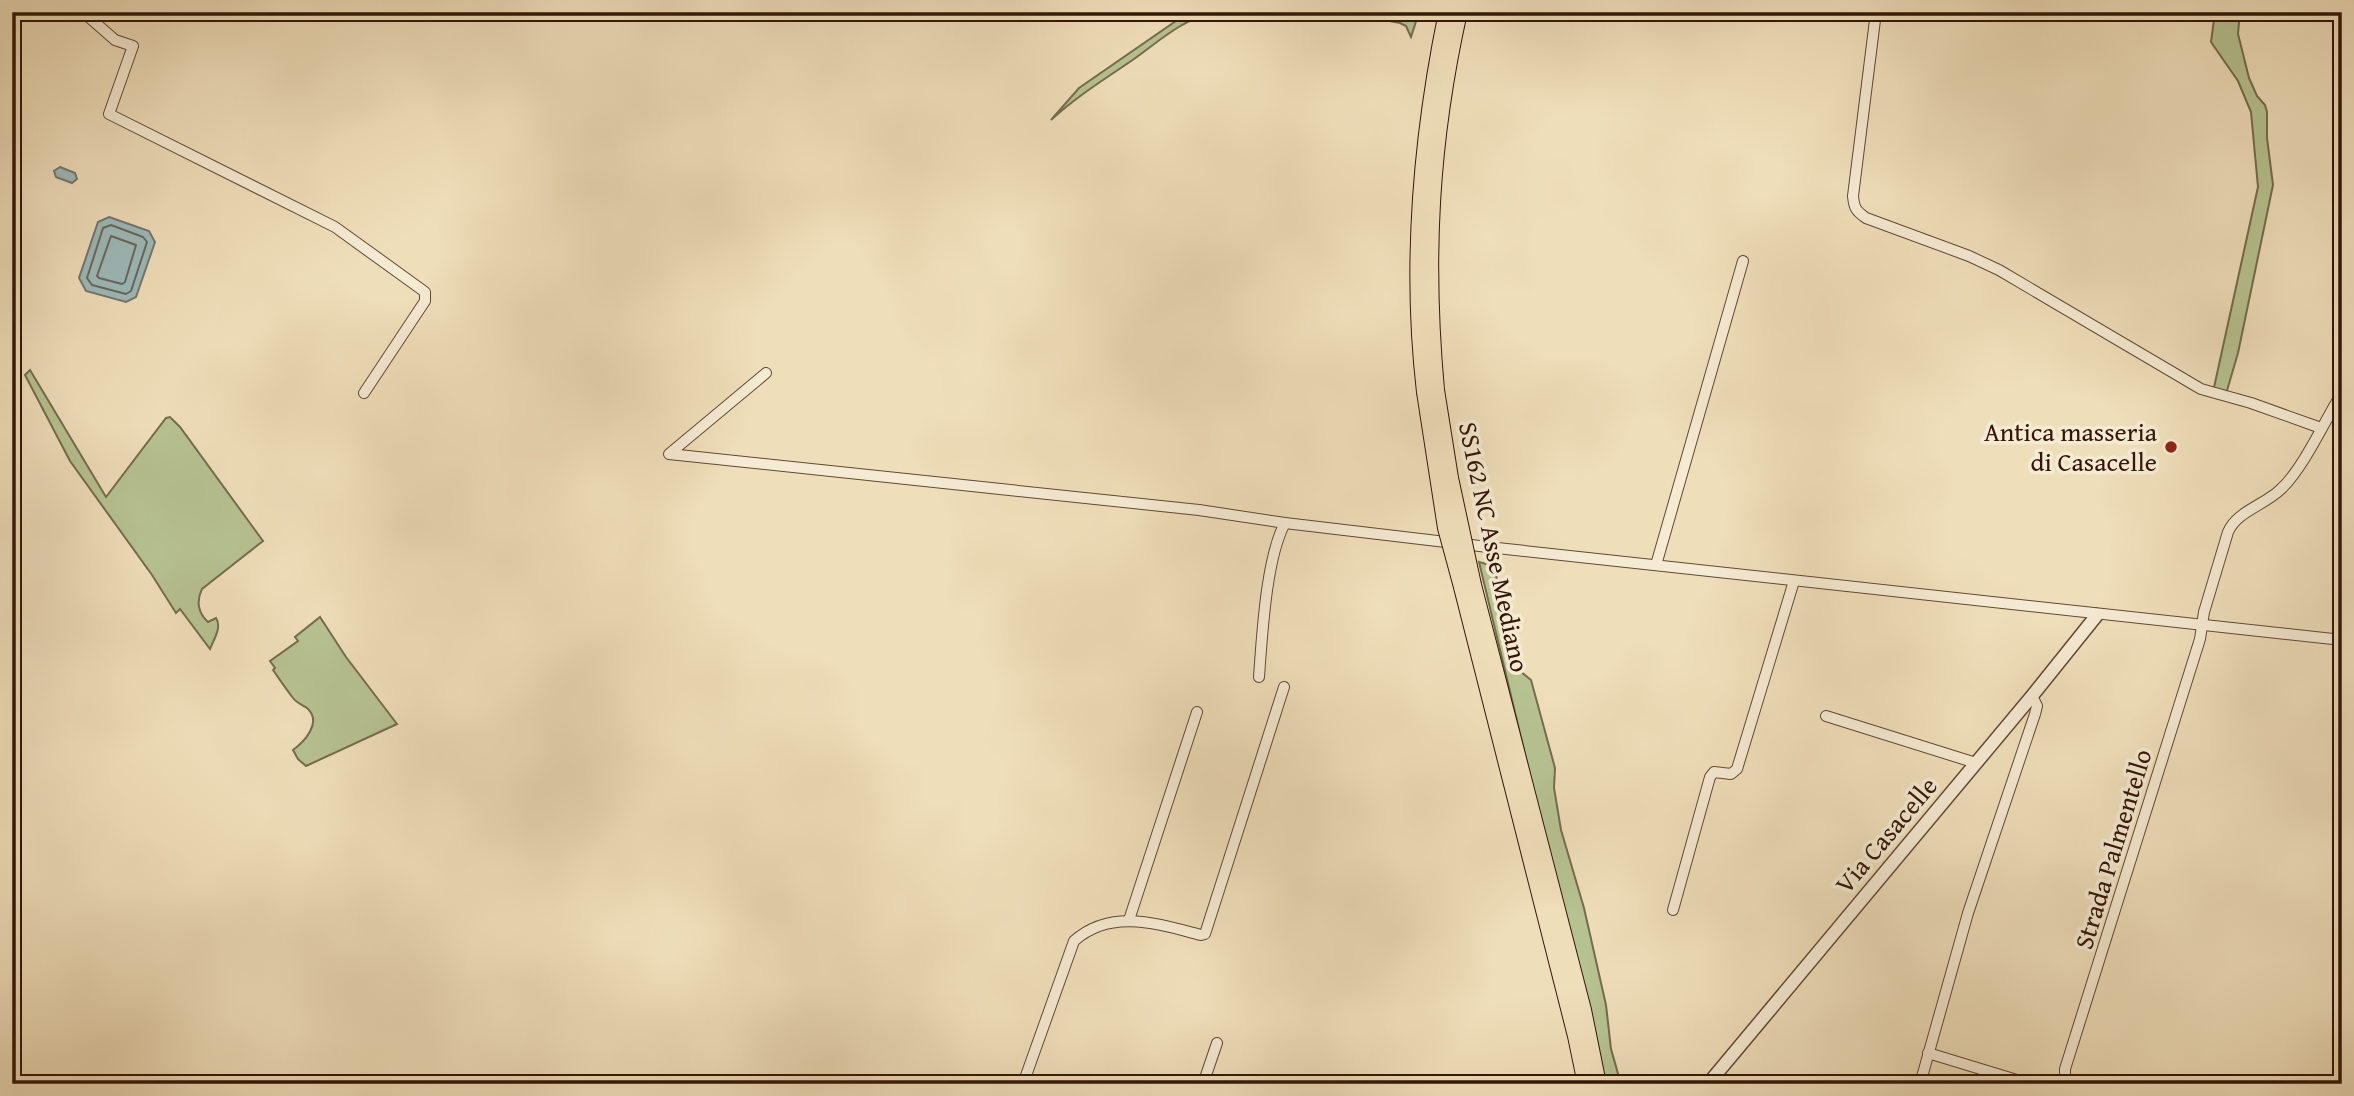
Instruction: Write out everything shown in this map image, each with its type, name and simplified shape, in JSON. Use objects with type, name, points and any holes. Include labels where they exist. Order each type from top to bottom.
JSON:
[{"type":"highway","name":"SS162 NC Asse Mediano","points":[[1447,12],[1435,71],[1421,171],[1429,295],[1430,391],[1450,478],[1468,586],[1586,1084]]},
{"type":"highway","name":"SS162 NC Asse Mediano","points":[[1423,226],[1445,79],[1459,12]]},
{"type":"highway","name":"SS162 NC Asse Mediano","points":[[1468,586],[1583,1010],[1598,1084]]},
{"type":"street","points":[[82,12],[115,40],[133,46],[109,114],[335,227],[425,292],[425,301],[364,393]]},
{"type":"street","points":[[1876,12],[1853,196],[1854,208],[1858,213],[1999,270],[2201,390],[2251,402],[2321,428]]},
{"type":"street","points":[[1656,565],[1743,261]]},
{"type":"street","points":[[766,373],[668,454],[1199,510],[1285,523],[1794,582],[2342,640]]},
{"type":"street","name":"Strada Palmentello","points":[[2065,1084],[2068,1060],[2233,522],[2262,505],[2294,476],[2342,393]]},
{"type":"street","points":[[1259,677],[1270,578],[1279,533],[1285,523]]},
{"type":"street","points":[[1673,910],[1710,777],[1714,772],[1731,774],[1737,769],[1794,582]]},
{"type":"street","name":"Via Casacelle","points":[[1708,1084],[2097,615]]},
{"type":"street","points":[[1023,1084],[1074,941],[1098,925],[1113,921],[1129,920],[1201,935],[1207,930],[1284,687]]},
{"type":"street","points":[[1920,1084],[1968,913],[2035,714],[2037,706],[2032,695]]},
{"type":"street","points":[[1129,920],[1197,712]]},
{"type":"street","points":[[1826,716],[1976,763]]},
{"type":"street","points":[[1203,1084],[1217,1043]]},
{"type":"street","points":[[1928,1053],[2030,1084]]},
{"type":"green space","points":[[1189,12],[1213,12],[1191,20],[1171,32],[1081,95],[1051,120],[1079,88]]},
{"type":"green space","points":[[1341,12],[1419,12],[1411,37],[1406,26],[1400,23]]},
{"type":"green space","points":[[2215,12],[2240,12],[2238,34],[2249,78],[2267,112],[2267,138],[2273,185],[2238,353],[2226,394],[2213,392],[2258,187],[2251,112],[2238,81],[2211,42]]},
{"type":"green space","points":[[30,370],[106,497],[166,418],[170,417],[263,541],[202,589],[199,598],[200,611],[208,622],[216,618],[218,622],[217,633],[210,649],[180,609],[176,613],[70,461],[25,375]]},
{"type":"green space","points":[[1479,562],[1490,565],[1496,575],[1520,671],[1531,680],[1555,768],[1554,788],[1561,830],[1584,908],[1606,1005],[1611,1049],[1621,1084],[1604,1084]]},
{"type":"green space","points":[[320,617],[346,657],[397,724],[306,766],[293,750],[313,725],[311,713],[293,698],[273,670],[275,668],[270,661],[298,641],[295,637]]},
{"type":"water","points":[[60,167],[75,173],[77,179],[72,183],[56,177],[54,171]]},
{"type":"water","points":[[109,217],[149,231],[155,242],[136,297],[126,302],[86,291],[79,278],[98,222]]},
{"type":"place","name":"Antica masseria di Casacelle","points":[[2171,447]]}]
